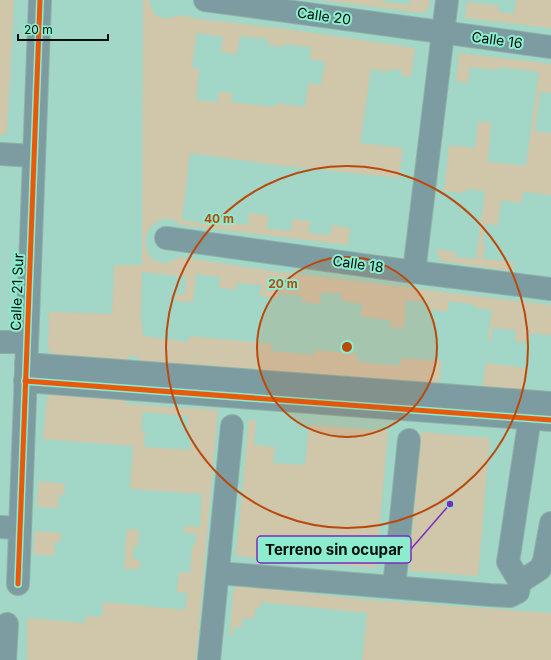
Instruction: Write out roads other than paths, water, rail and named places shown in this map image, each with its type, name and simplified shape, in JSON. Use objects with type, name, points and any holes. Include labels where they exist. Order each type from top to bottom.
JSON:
[{"type":"street","name":"Calle 21 Sur","points":[[18,584],[10,527],[26,373],[40,0]]},
{"type":"street","name":"Calle 20","points":[[205,0],[443,32]]},
{"type":"street","points":[[414,272],[447,0]]},
{"type":"street","name":"Calle 16","points":[[443,32],[551,47]]},
{"type":"street","points":[[0,154],[34,156]]},
{"type":"street","name":"Calle 18","points":[[166,238],[551,289]]},
{"type":"street","points":[[0,342],[27,342]]},
{"type":"street","points":[[26,373],[541,410],[519,486],[508,562],[520,582],[518,592],[510,596],[218,573]]},
{"type":"street","points":[[209,660],[232,426]]},
{"type":"street","points":[[394,587],[409,440]]},
{"type":"street","points":[[520,582],[540,569],[544,561],[551,522]]},
{"type":"street","points":[[5,660],[7,624]]},
{"type":"place","name":"Terreno sin ocupar","points":[[450,504]]}]
